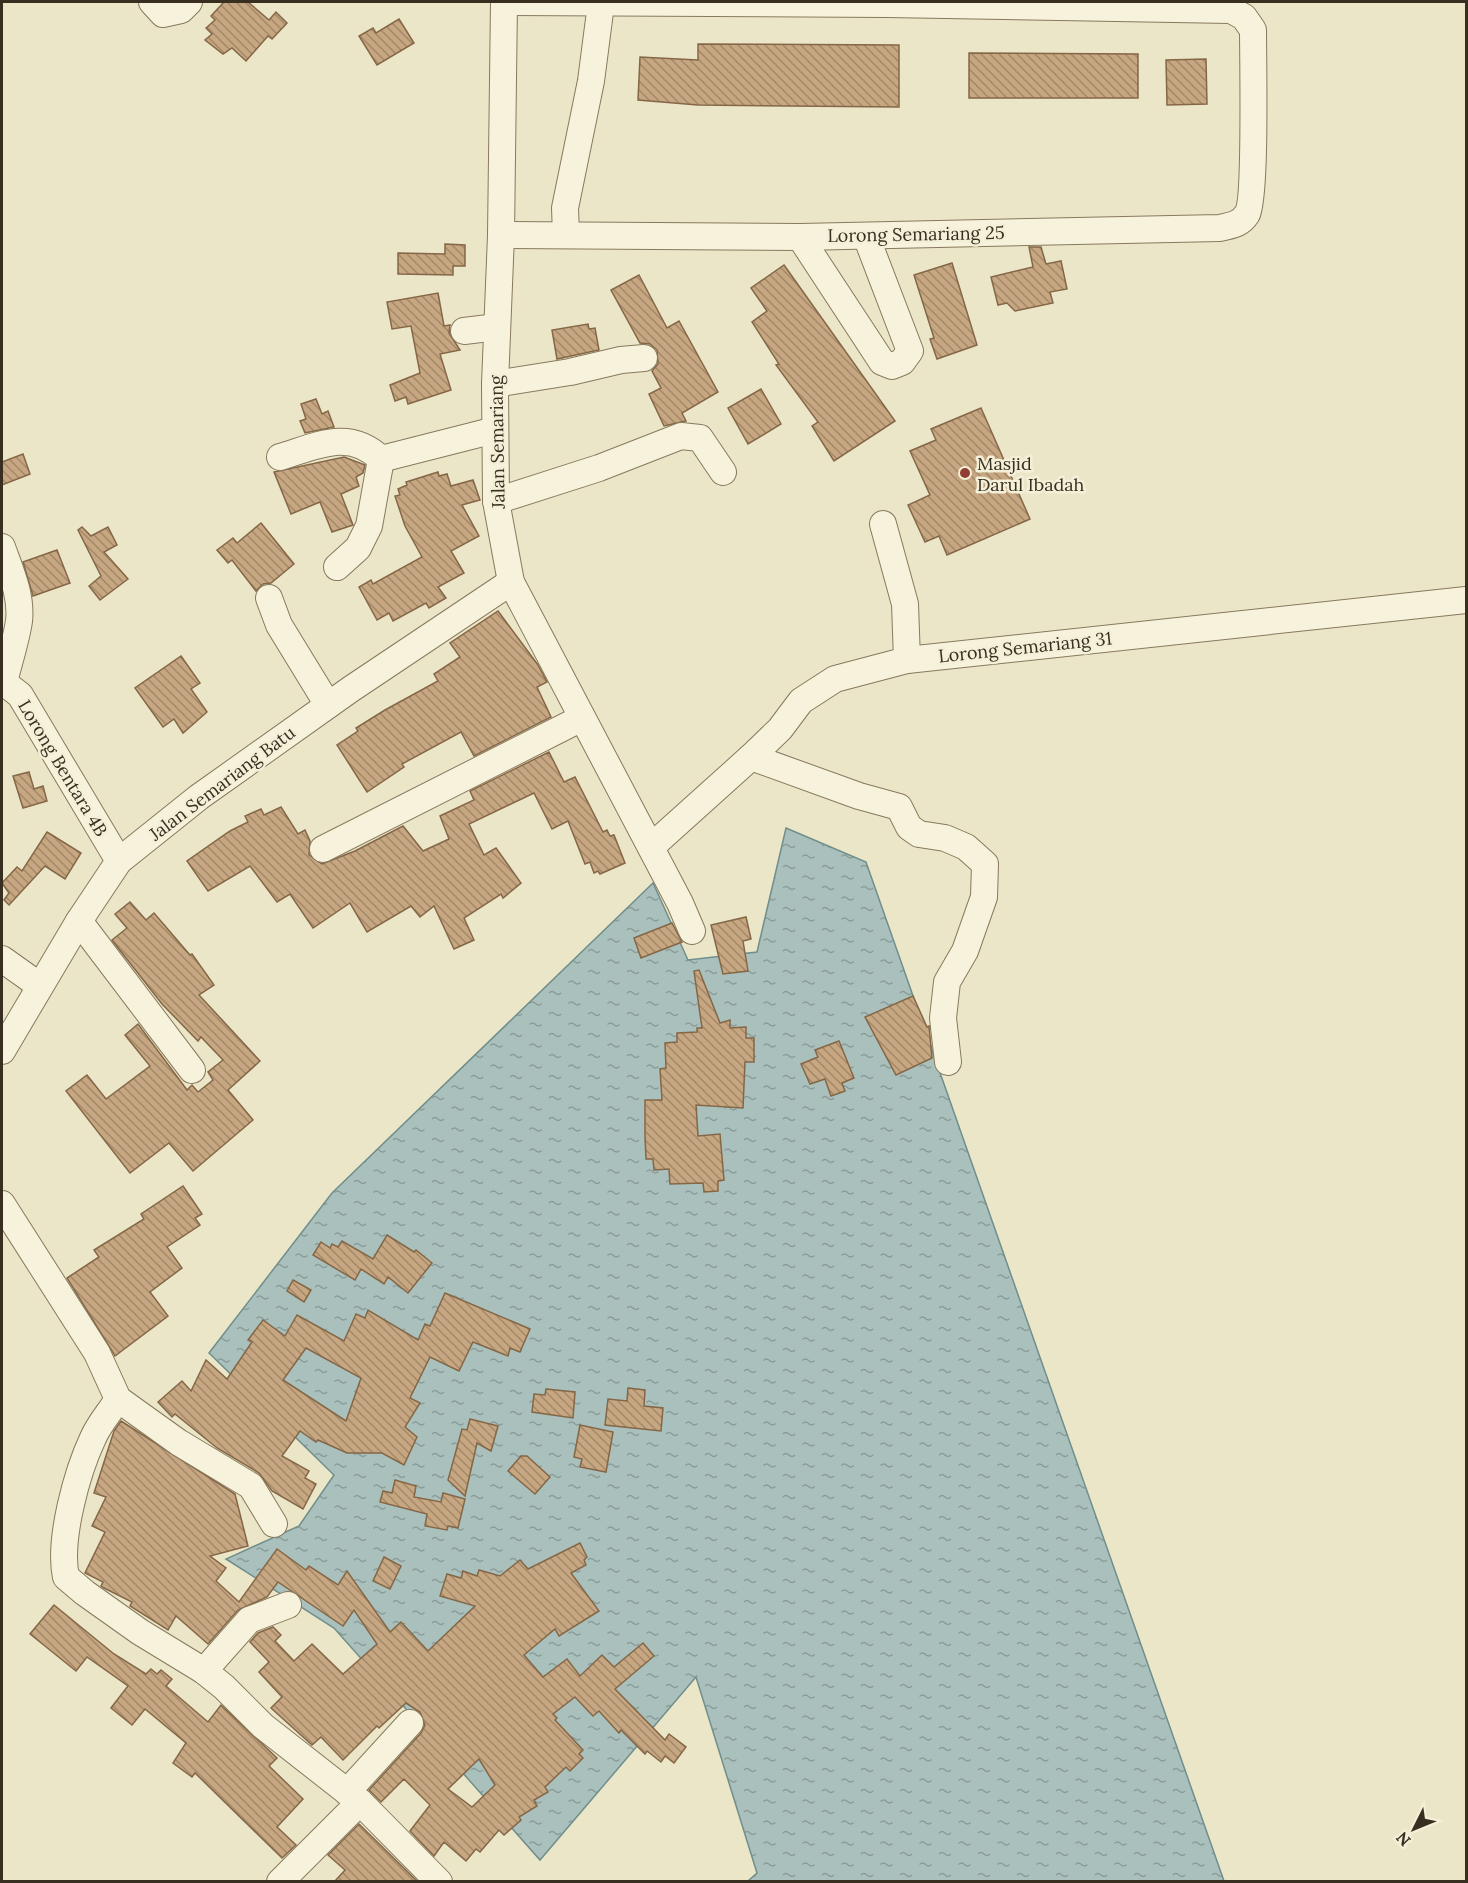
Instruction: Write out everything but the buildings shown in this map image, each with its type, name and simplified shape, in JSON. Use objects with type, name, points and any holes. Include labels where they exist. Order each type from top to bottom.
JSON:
[{"type":"street","points":[[152,2],[163,14],[181,10],[189,2]]},
{"type":"street","name":"Lorong Semariang 25","points":[[501,235],[800,237],[1220,228],[1239,223],[1249,212],[1252,136],[1253,30],[1244,17],[1231,10],[969,3],[504,2]]},
{"type":"street","name":"Jalan Semariang","points":[[504,2],[501,235],[495,430],[496,501],[511,582],[651,847],[692,931]]},
{"type":"street","points":[[566,234],[565,208],[591,81],[601,4]]},
{"type":"street","points":[[800,237],[882,362],[892,366],[902,362],[910,351],[866,236]]},
{"type":"street","points":[[464,331],[497,327]]},
{"type":"street","points":[[495,384],[570,372],[621,360],[644,358]]},
{"type":"street","points":[[381,459],[495,430]]},
{"type":"street","points":[[496,501],[599,468],[681,435],[700,438],[723,472]]},
{"type":"street","points":[[280,457],[337,440],[347,440],[375,452],[381,459]]},
{"type":"street","points":[[337,567],[358,548],[369,525],[381,459]]},
{"type":"street","points":[[883,524],[905,604],[907,660]]},
{"type":"street","points":[[2,547],[16,585],[19,604],[19,621],[3,681]]},
{"type":"street","name":"Jalan Semariang Batu","points":[[2,1051],[79,921],[119,861],[199,797],[328,705],[511,582]]},
{"type":"street","points":[[269,598],[279,625],[328,705]]},
{"type":"street","name":"Lorong Semariang 31","points":[[651,847],[780,729],[801,701],[835,679],[907,660],[1467,600]]},
{"type":"street","name":"Lorong Bentara 4B","points":[[3,681],[20,695],[119,861]]},
{"type":"street","points":[[323,849],[582,718]]},
{"type":"street","points":[[751,757],[859,796],[899,807],[909,827],[919,834],[945,838],[966,847],[985,864],[984,897],[965,951],[947,982],[943,1018],[948,1062]]},
{"type":"street","points":[[79,921],[192,1070]]},
{"type":"street","points":[[2,959],[40,987]]},
{"type":"street","points":[[2,1204],[97,1353],[118,1399],[178,1443],[251,1486],[274,1524]]},
{"type":"street","points":[[118,1399],[93,1437],[76,1491],[63,1540],[66,1577],[140,1632],[204,1671],[263,1726],[354,1797],[439,1881]]},
{"type":"street","points":[[204,1671],[249,1620],[288,1605]]},
{"type":"street","points":[[279,1881],[354,1797],[410,1723]]},
{"type":"water","points":[[786,828],[866,862],[1224,1881],[748,1881],[757,1873],[696,1677],[540,1860],[334,1628],[226,1559],[299,1526],[334,1475],[209,1353],[332,1193],[653,883],[688,960],[757,952]]},
{"type":"place","name":"Masjid Darul Ibadah","points":[[965,473]]}]
